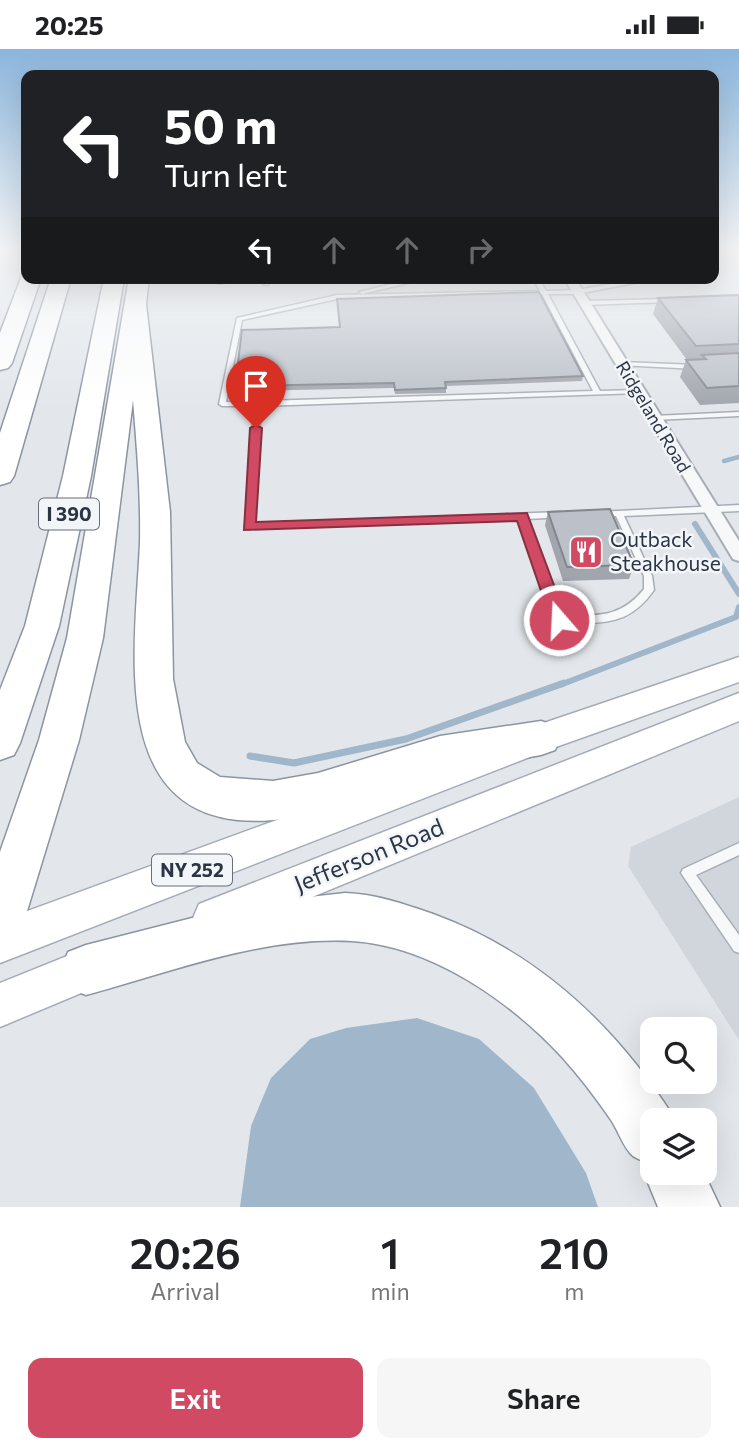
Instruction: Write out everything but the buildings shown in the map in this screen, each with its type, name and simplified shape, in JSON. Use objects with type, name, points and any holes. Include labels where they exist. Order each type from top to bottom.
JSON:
[{"type":"highway","points":[[0,363],[23,301]]},
{"type":"highway","points":[[0,476],[54,301]]},
{"type":"highway","name":"I 390","points":[[0,743],[42,626],[78,476],[110,301]]},
{"type":"highway","points":[[5,904],[59,740],[85,638],[137,301]]},
{"type":"highway","points":[[139,301],[155,512],[155,705],[169,754],[178,771],[192,785],[214,794],[250,801],[281,800],[427,757],[541,738]]},
{"type":"highway","points":[[86,970],[291,920],[346,917],[394,925],[441,939],[477,957],[536,996],[616,1080],[640,1116]]},
{"type":"highway","points":[[679,1185],[690,1207]]},
{"type":"main road","name":"NY 252","points":[[0,942],[541,738],[739,669]]},
{"type":"main road","name":"Jefferson Road","points":[[0,1005],[739,707]]},
{"type":"street","name":"Ridgeland Road","points":[[583,301],[739,555]]},
{"type":"lane","points":[[320,301],[239,319],[222,404],[638,393]]},
{"type":"lane","points":[[549,301],[598,394]]},
{"type":"lane","points":[[621,364],[712,366]]},
{"type":"lane","points":[[258,404],[249,527],[578,515]]},
{"type":"lane","points":[[654,418],[739,414]]},
{"type":"lane","points":[[591,514],[739,508]]},
{"type":"lane","points":[[523,517],[559,620],[614,618],[628,614],[649,590],[648,576],[619,513]]},
{"type":"lane","points":[[739,849],[687,873],[739,946]]},
{"type":"shaded area","points":[[739,797],[739,1040],[628,866],[631,847]]},
{"type":"water","points":[[417,1018],[479,1039],[534,1088],[586,1173],[598,1207],[240,1207],[251,1126],[271,1078],[310,1039],[346,1028]]},
{"type":"waterway","points":[[724,461],[739,457]]},
{"type":"waterway","points":[[695,524],[739,594]]},
{"type":"waterway","points":[[560,685],[736,617],[739,607]]},
{"type":"waterway","points":[[250,756],[294,763],[406,739],[564,683]]},
{"type":"place","name":"Outback Steakhouse","points":[[586,552]]},
{"type":"route","points":[[256,428],[249,527],[523,517],[559,620]]}]
